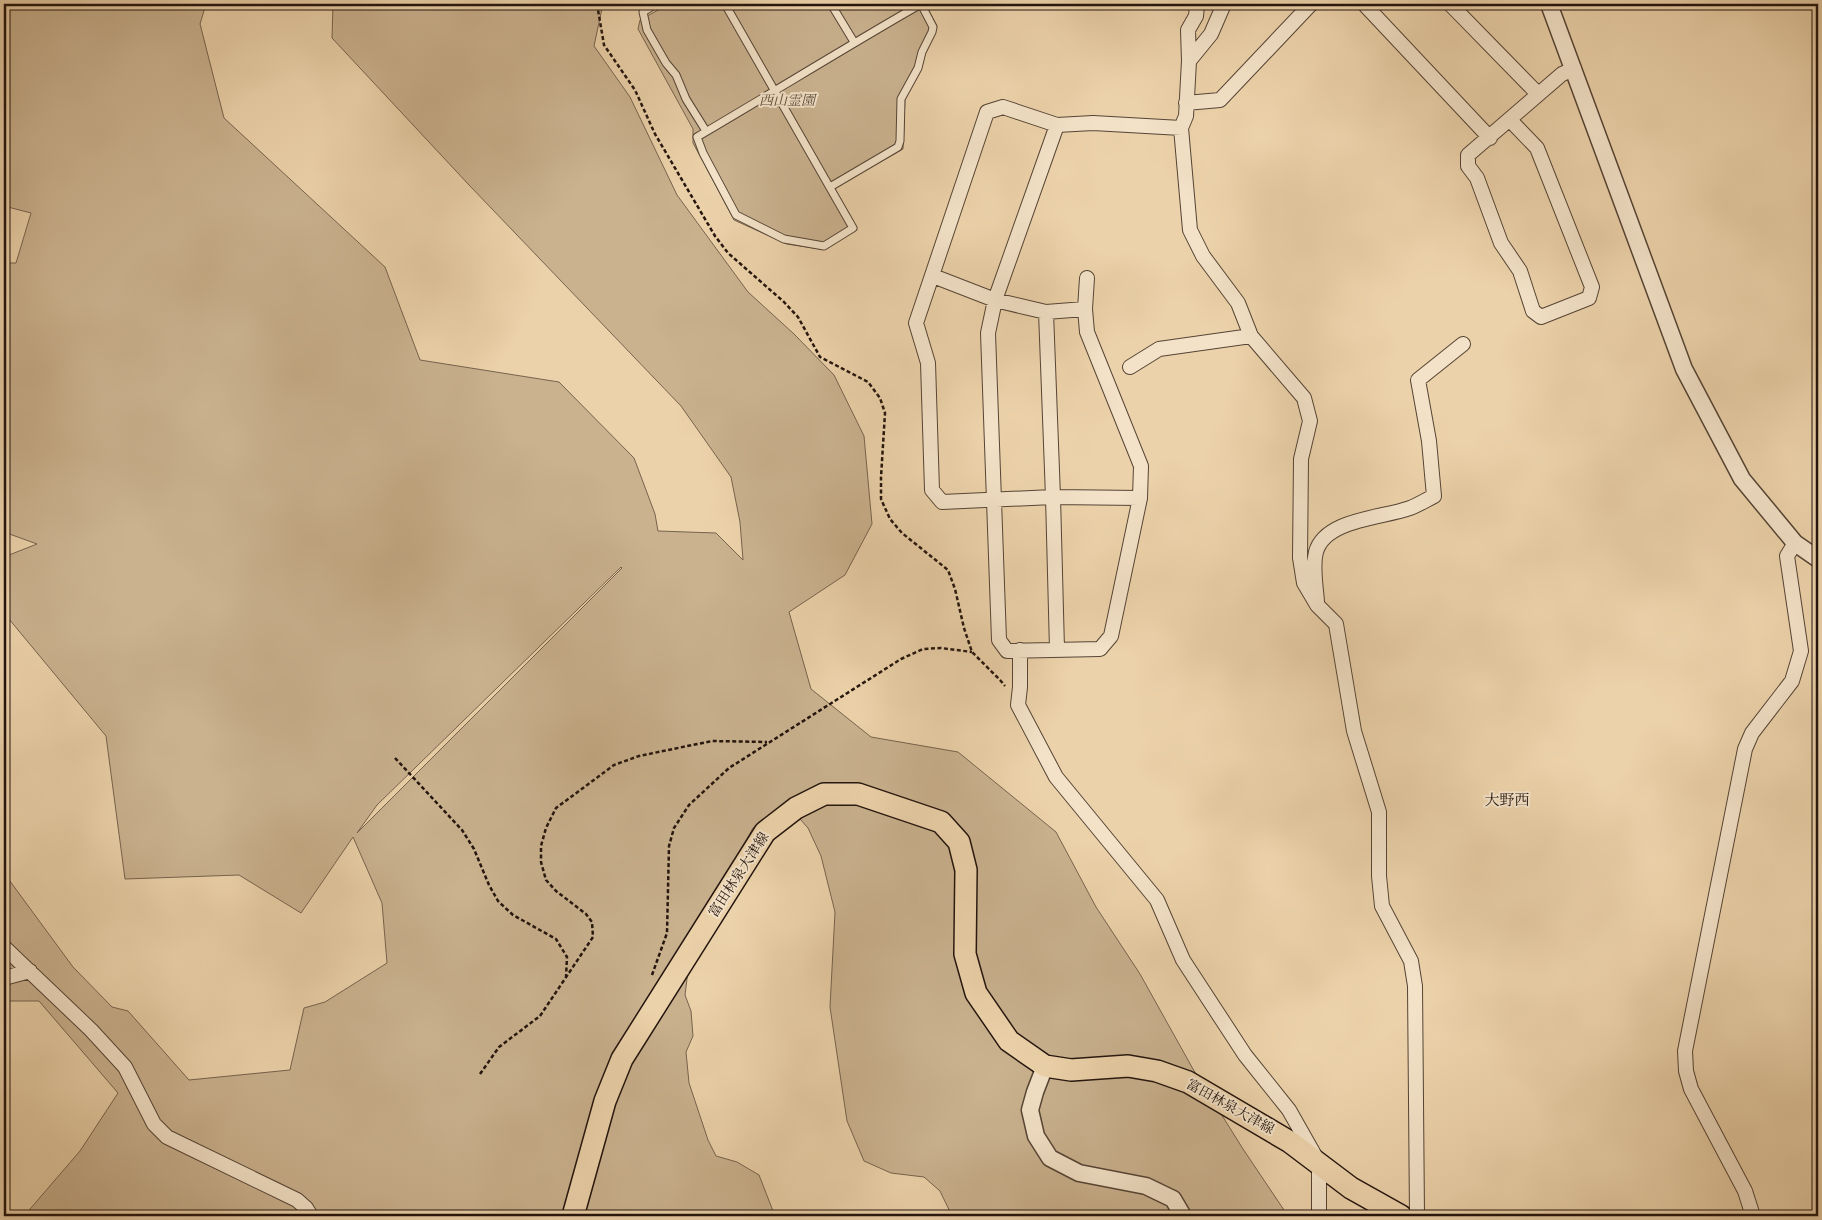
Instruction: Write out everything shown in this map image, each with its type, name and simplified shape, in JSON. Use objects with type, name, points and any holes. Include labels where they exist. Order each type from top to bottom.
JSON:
[{"type":"main road","name":"富田林泉大津線","points":[[573,1216],[604,1100],[622,1059],[765,832],[796,808],[824,794],[858,794],[941,822],[959,842],[966,870],[965,954],[976,993],[1009,1041],[1045,1066],[1071,1070],[1128,1066],[1165,1074],[1188,1082],[1290,1142],[1351,1188],[1401,1216]]},
{"type":"street","points":[[1196,4],[1196,16],[1188,30],[1189,61],[1186,116],[1181,128],[1190,230],[1203,256],[1238,303],[1252,336],[1304,398],[1310,421],[1301,459],[1300,558],[1304,584],[1317,605],[1336,624],[1354,731],[1379,812],[1379,876],[1382,906],[1411,961],[1413,969],[1415,986],[1417,1216]]},
{"type":"street","points":[[1189,61],[1211,34],[1224,4]]},
{"type":"street","points":[[1186,103],[1220,100],[1311,4]]},
{"type":"street","points":[[1364,4],[1490,138]]},
{"type":"street","points":[[1450,4],[1538,94]]},
{"type":"street","points":[[1549,4],[1684,369],[1742,479],[1795,543],[1818,559]]},
{"type":"street","points":[[1510,120],[1537,148],[1592,287],[1589,298],[1541,318],[1533,311],[1520,271],[1501,243],[1477,178],[1468,166],[1468,155],[1562,74],[1574,69]]},
{"type":"street","points":[[1140,498],[1053,497],[942,502],[932,490],[928,362],[916,323],[987,112],[1004,107],[1057,125],[1093,123],[1181,128]]},
{"type":"street","points":[[1057,125],[996,300],[988,334],[999,640],[1007,651],[1100,649],[1111,636],[1140,498],[1141,466],[1087,332],[1085,309],[1087,278]]},
{"type":"street","points":[[933,276],[996,300],[1046,312],[1085,309]]},
{"type":"street","points":[[1046,312],[1057,650]]},
{"type":"street","points":[[1130,367],[1160,349],[1252,336]]},
{"type":"street","points":[[1317,605],[1316,551],[1323,538],[1336,528],[1410,508],[1434,496],[1429,441],[1418,380],[1463,344]]},
{"type":"street","points":[[1753,1216],[1745,1191],[1691,1089],[1686,1071],[1685,1051],[1745,749],[1752,733],[1792,681],[1801,651],[1787,556],[1795,543]]},
{"type":"street","points":[[1020,650],[1018,705],[1056,777],[1157,900],[1182,960],[1245,1055],[1289,1110],[1319,1163],[1319,1216]]},
{"type":"street","points":[[4,947],[91,1030],[125,1067],[154,1124],[168,1137],[297,1200],[306,1208],[311,1216]]},
{"type":"street","points":[[4,978],[30,972]]},
{"type":"street","points":[[1045,1066],[1030,1110],[1036,1136],[1050,1158],[1079,1173],[1146,1186],[1173,1199],[1183,1216]]},
{"type":"lane","points":[[656,4],[642,12],[647,30],[666,63],[676,75],[686,99],[706,131]]},
{"type":"lane","points":[[725,4],[775,89],[853,228],[824,246],[784,239],[736,215],[703,153],[697,136],[706,131],[775,89],[854,42],[921,4],[932,27],[932,32],[922,52],[918,68],[902,99],[900,141],[898,146],[830,187]]},
{"type":"lane","points":[[832,4],[854,42]]},
{"type":"path","points":[[597,4],[604,45],[635,90],[655,134],[715,236],[728,252],[798,317],[820,356],[868,382],[880,398],[885,413],[880,477],[882,499],[890,518],[902,533],[948,570],[972,652],[1000,680],[1018,705]]},
{"type":"path","points":[[650,980],[667,933],[669,846],[674,828],[689,805],[722,774],[768,742],[901,658],[923,649],[942,648],[972,652]]},
{"type":"path","points":[[480,1074],[499,1047],[540,1016],[593,936],[592,922],[586,914],[546,880],[541,862],[540,846],[556,808],[614,766],[639,756],[712,740],[768,742]]},
{"type":"path","points":[[395,758],[462,830],[474,848],[498,901],[512,915],[556,939],[567,957],[566,979]]},
{"type":"green space","points":[[4,4],[206,4],[200,24],[224,118],[385,267],[420,360],[559,382],[634,458],[655,514],[658,531],[716,533],[743,560],[740,522],[731,477],[681,406],[469,185],[332,38],[333,4],[603,4],[594,46],[630,97],[677,195],[748,292],[794,334],[834,375],[864,436],[872,524],[845,575],[789,612],[811,689],[871,737],[958,752],[1056,832],[1096,907],[1140,974],[1193,1069],[1288,1216],[952,1216],[940,1191],[924,1177],[891,1173],[864,1161],[847,1121],[830,1007],[835,912],[821,856],[808,828],[800,819],[783,819],[753,828],[717,893],[688,971],[685,995],[691,1011],[693,1036],[686,1052],[689,1083],[708,1140],[716,1156],[737,1162],[759,1175],[775,1216],[24,1216],[80,1151],[118,1093],[39,1001],[4,1001],[4,873],[73,967],[112,1007],[128,1011],[189,1080],[290,1070],[304,1008],[325,1002],[387,963],[382,903],[353,837],[301,913],[239,875],[125,879],[106,736],[4,613],[4,557],[37,544],[4,532],[4,263],[16,263],[31,213],[4,206]],"holes":[[[622,568],[357,833],[377,805]]]},
{"type":"green space","name":"西山霊園","points":[[669,4],[936,4],[928,9],[937,26],[905,99],[903,149],[834,188],[857,230],[820,249],[787,244],[734,220],[693,143],[693,129],[638,29],[640,20]]},
{"type":"district","name":"大野西","points":[[1507,800]]}]
